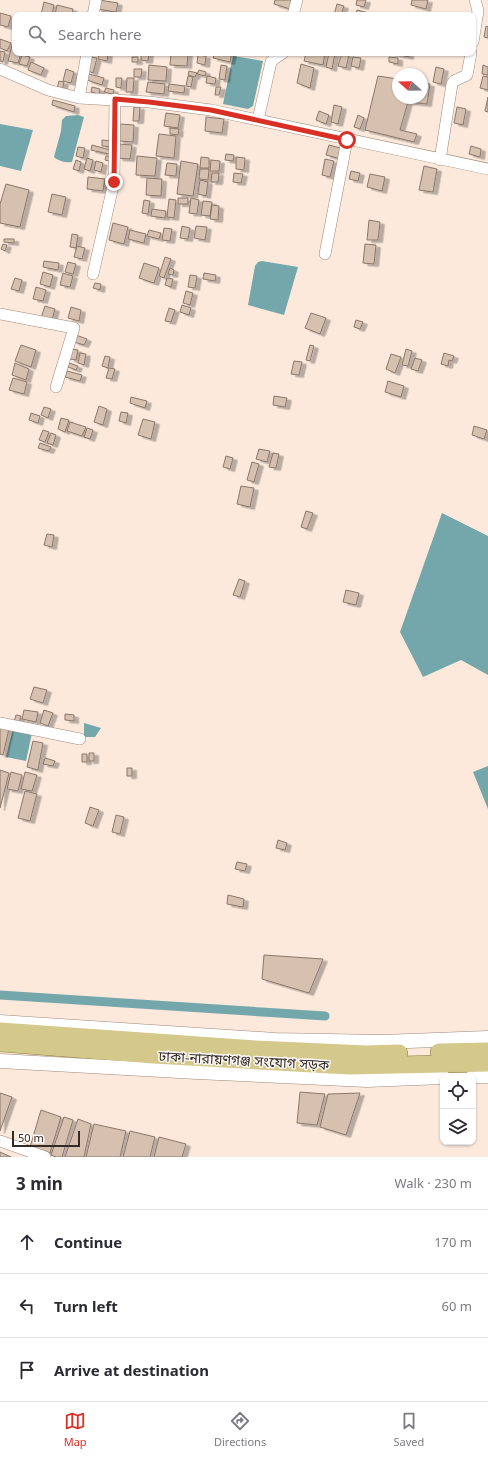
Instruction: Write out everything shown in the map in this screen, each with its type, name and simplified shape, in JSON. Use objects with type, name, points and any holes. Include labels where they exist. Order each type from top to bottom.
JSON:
[{"type":"main road","name":"ঢাকা-নারায়ণগঞ্জ সংযোগ সড়ক","points":[[0,1031],[256,1049],[358,1053],[488,1051]]},
{"type":"main road","name":"ঢাকা-নারায়ণগঞ্জ সংযোগ সড়ক","points":[[0,1043],[154,1055],[349,1066],[488,1063]]},
{"type":"street","points":[[94,12],[96,0]]},
{"type":"street","points":[[296,12],[297,0]]},
{"type":"street","points":[[475,0],[478,11],[476,23]]},
{"type":"street","points":[[79,98],[86,56]]},
{"type":"street","points":[[258,120],[271,62],[279,56]]},
{"type":"street","points":[[440,160],[452,84],[454,81],[467,75],[470,56]]},
{"type":"street","points":[[0,69],[48,90],[79,98],[115,99],[195,108],[488,169]]},
{"type":"street","points":[[93,274],[114,182],[115,99]]},
{"type":"street","points":[[325,254],[347,140]]},
{"type":"street","points":[[0,314],[74,328],[56,387]]},
{"type":"street","points":[[0,723],[80,739]]},
{"type":"street","points":[[0,1022],[275,1040],[382,1042],[488,1038]]},
{"type":"street","points":[[0,1061],[367,1080],[440,1077]]},
{"type":"street","points":[[476,1076],[488,1076]]},
{"type":"street","points":[[0,1141],[45,1157]]},
{"type":"water","points":[[233,56],[263,61],[253,106],[248,109],[223,104]]},
{"type":"water","points":[[78,115],[84,117],[72,162],[60,161],[54,157],[61,131],[62,120],[66,116]]},
{"type":"water","points":[[0,124],[33,130],[21,171],[0,166]]},
{"type":"water","points":[[262,261],[298,267],[284,315],[248,305],[255,266],[258,262]]},
{"type":"water","points":[[442,513],[488,536],[488,675],[461,660],[423,677],[400,632]]},
{"type":"water","points":[[84,723],[101,728],[95,737],[84,737]]},
{"type":"water","points":[[13,728],[32,733],[26,761],[6,757]]},
{"type":"water","points":[[488,766],[488,809],[473,772]]},
{"type":"building","points":[[99,0],[118,3],[116,12],[97,9]]},
{"type":"building","points":[[275,0],[293,0],[290,9],[274,4]]},
{"type":"building","points":[[357,0],[366,0],[364,7],[356,5]]},
{"type":"building","points":[[412,0],[428,0],[426,9],[411,5]]},
{"type":"building","points":[[44,2],[54,5],[53,12],[42,12]]},
{"type":"building","points":[[337,4],[344,6],[342,12],[335,12]]},
{"type":"building","points":[[57,5],[73,9],[72,12],[56,12]]},
{"type":"building","points":[[0,13],[11,16],[8,27],[0,25]]},
{"type":"building","points":[[486,26],[488,27],[488,38],[484,37]]},
{"type":"building","points":[[0,39],[11,43],[7,51],[0,48]]},
{"type":"building","points":[[12,46],[12,56],[20,56],[18,63],[8,61]]},
{"type":"building","points":[[0,51],[5,52],[3,62],[0,61]]},
{"type":"building","points":[[22,56],[30,57],[27,66],[19,64]]},
{"type":"building","points":[[98,56],[108,56],[107,61],[98,59]]},
{"type":"building","points":[[141,56],[149,56],[148,61],[141,60]]},
{"type":"building","points":[[171,56],[188,56],[187,66],[170,65]]},
{"type":"building","points":[[198,56],[206,56],[205,65],[197,63]]},
{"type":"building","points":[[214,56],[231,56],[230,62],[213,58]]},
{"type":"building","points":[[305,56],[324,56],[323,65],[304,61]]},
{"type":"building","points":[[328,56],[334,56],[332,69],[326,67]]},
{"type":"building","points":[[341,56],[349,56],[346,68],[338,66]]},
{"type":"building","points":[[91,57],[97,58],[93,73],[88,71]]},
{"type":"building","points":[[132,57],[138,57],[138,62],[132,62]]},
{"type":"building","points":[[353,57],[361,58],[359,68],[351,66]]},
{"type":"building","points":[[389,57],[398,58],[398,64],[389,62]]},
{"type":"building","points":[[31,62],[44,68],[41,75],[28,70]]},
{"type":"building","points":[[301,64],[314,68],[310,88],[297,83]]},
{"type":"building","points":[[149,65],[167,67],[166,81],[148,80]]},
{"type":"building","points":[[221,65],[227,66],[225,80],[219,79]]},
{"type":"building","points":[[483,65],[488,67],[488,75],[482,74]]},
{"type":"building","points":[[436,67],[444,69],[441,84],[433,82]]},
{"type":"building","points":[[66,69],[74,72],[71,83],[63,81]]},
{"type":"building","points":[[134,69],[142,69],[141,77],[134,77]]},
{"type":"building","points":[[199,70],[206,72],[205,76],[197,74]]},
{"type":"building","points":[[189,71],[197,73],[195,77],[188,75]]},
{"type":"building","points":[[89,74],[104,78],[102,85],[87,80]]},
{"type":"building","points":[[188,76],[193,77],[191,87],[186,86]]},
{"type":"building","points":[[207,76],[216,78],[215,84],[206,83]]},
{"type":"building","points":[[378,76],[392,78],[392,104],[407,104],[400,130],[417,134],[414,142],[365,130]]},
{"type":"building","points":[[483,76],[488,77],[488,90],[480,88]]},
{"type":"building","points":[[116,78],[122,78],[121,88],[116,87]]},
{"type":"building","points":[[127,78],[134,78],[133,92],[126,92]]},
{"type":"building","points":[[59,81],[64,82],[62,91],[57,89]]},
{"type":"building","points":[[148,82],[165,84],[164,94],[146,92]]},
{"type":"building","points":[[169,84],[185,86],[184,93],[168,91]]},
{"type":"building","points":[[428,84],[430,84],[428,97]]},
{"type":"building","points":[[92,87],[100,89],[99,94],[91,92]]},
{"type":"building","points":[[216,87],[221,87],[219,95],[215,95]]},
{"type":"building","points":[[106,88],[114,90],[113,94],[104,92]]},
{"type":"building","points":[[488,97],[488,112],[485,111]]},
{"type":"building","points":[[53,100],[75,106],[74,112],[52,105]]},
{"type":"building","points":[[334,105],[342,107],[338,124],[331,122]]},
{"type":"building","points":[[134,107],[140,107],[139,121],[133,121]]},
{"type":"building","points":[[457,107],[466,109],[463,125],[454,123]]},
{"type":"building","points":[[319,111],[329,115],[326,124],[316,120]]},
{"type":"building","points":[[166,113],[180,115],[178,128],[164,126]]},
{"type":"building","points":[[358,115],[364,118],[360,129],[354,127]]},
{"type":"building","points":[[206,117],[224,119],[222,133],[205,131]]},
{"type":"building","points":[[120,124],[134,125],[133,142],[119,141]]},
{"type":"building","points":[[170,128],[179,129],[178,135],[170,134]]},
{"type":"building","points":[[159,134],[176,136],[174,158],[156,156]]},
{"type":"building","points":[[102,140],[111,141],[111,147],[102,146]]},
{"type":"building","points":[[119,144],[132,145],[130,159],[118,158]]},
{"type":"building","points":[[92,145],[114,151],[113,155],[91,150]]},
{"type":"building","points":[[329,145],[344,149],[341,159],[326,155]]},
{"type":"building","points":[[471,146],[481,149],[480,157],[469,154]]},
{"type":"building","points":[[78,147],[85,148],[83,158],[76,156]]},
{"type":"building","points":[[226,154],[234,155],[233,161],[225,160]]},
{"type":"building","points":[[106,156],[114,157],[113,162],[105,160]]},
{"type":"building","points":[[137,156],[157,158],[155,176],[136,175]]},
{"type":"building","points":[[201,157],[209,158],[209,168],[200,168]]},
{"type":"building","points":[[236,157],[245,158],[244,170],[236,169]]},
{"type":"building","points":[[87,158],[93,160],[90,171],[84,169]]},
{"type":"building","points":[[325,159],[334,161],[330,177],[322,175]]},
{"type":"building","points":[[76,160],[81,162],[79,171],[73,169]]},
{"type":"building","points":[[211,160],[220,161],[219,171],[210,171]]},
{"type":"building","points":[[96,161],[103,163],[101,172],[94,170]]},
{"type":"building","points":[[181,161],[198,164],[193,196],[177,194]]},
{"type":"building","points":[[167,163],[177,164],[176,176],[165,175]]},
{"type":"building","points":[[424,166],[437,169],[433,192],[419,190]]},
{"type":"building","points":[[200,169],[209,169],[208,180],[199,179]]},
{"type":"building","points":[[351,171],[360,173],[358,181],[349,179]]},
{"type":"building","points":[[212,173],[219,173],[218,182],[211,182]]},
{"type":"building","points":[[234,173],[243,174],[241,183],[233,182]]},
{"type":"building","points":[[370,174],[385,177],[382,191],[367,187]]},
{"type":"building","points":[[88,177],[105,179],[103,191],[87,189]]},
{"type":"building","points":[[147,178],[162,179],[161,196],[146,195]]},
{"type":"building","points":[[200,180],[208,182],[206,196],[198,194]]},
{"type":"building","points":[[6,184],[29,190],[20,227],[0,223],[0,204]]},
{"type":"building","points":[[52,194],[66,197],[62,215],[48,212]]},
{"type":"building","points":[[178,198],[188,198],[188,204],[178,204]]},
{"type":"building","points":[[191,198],[199,200],[197,214],[189,213]]},
{"type":"building","points":[[169,199],[176,200],[174,218],[167,217]]},
{"type":"building","points":[[144,200],[150,201],[148,214],[142,213]]},
{"type":"building","points":[[203,201],[212,202],[210,216],[201,215]]},
{"type":"building","points":[[212,205],[219,206],[218,220],[210,219]]},
{"type":"building","points":[[152,209],[166,211],[165,218],[151,216]]},
{"type":"building","points":[[369,220],[380,222],[378,240],[367,240]]},
{"type":"building","points":[[113,223],[128,227],[124,244],[109,240]]},
{"type":"building","points":[[182,226],[190,228],[188,239],[180,238]]},
{"type":"building","points":[[196,226],[207,227],[205,240],[194,238]]},
{"type":"building","points":[[164,228],[172,229],[170,241],[162,240]]},
{"type":"building","points":[[130,230],[146,234],[144,243],[128,239]]},
{"type":"building","points":[[149,230],[161,233],[159,239],[147,236]]},
{"type":"building","points":[[72,234],[78,235],[76,248],[70,247]]},
{"type":"building","points":[[4,239],[14,239],[14,243],[4,242]]},
{"type":"building","points":[[3,244],[7,245],[5,251],[1,249]]},
{"type":"building","points":[[365,244],[376,245],[374,264],[363,263]]},
{"type":"building","points":[[77,246],[85,248],[82,259],[74,257]]},
{"type":"building","points":[[165,257],[171,259],[164,278],[159,276]]},
{"type":"building","points":[[44,261],[59,263],[58,270],[43,267]]},
{"type":"building","points":[[68,262],[76,264],[73,274],[65,272]]},
{"type":"building","points":[[144,263],[159,268],[154,283],[139,278]]},
{"type":"building","points":[[170,268],[174,270],[173,275],[168,274]]},
{"type":"building","points":[[43,272],[53,275],[50,287],[40,284]]},
{"type":"building","points":[[63,273],[73,276],[70,287],[60,285]]},
{"type":"building","points":[[204,273],[216,275],[215,281],[203,279]]},
{"type":"building","points":[[190,275],[197,276],[195,288],[188,287]]},
{"type":"building","points":[[15,278],[22,280],[19,291],[11,289]]},
{"type":"building","points":[[167,278],[173,279],[171,287],[165,285]]},
{"type":"building","points":[[95,283],[101,284],[100,290],[93,288]]},
{"type":"building","points":[[36,287],[46,290],[43,301],[33,299]]},
{"type":"building","points":[[186,291],[193,293],[190,305],[183,303]]},
{"type":"building","points":[[182,305],[191,308],[189,315],[180,312]]},
{"type":"building","points":[[45,306],[55,309],[52,320],[41,318]]},
{"type":"building","points":[[71,307],[81,310],[79,321],[68,318]]},
{"type":"building","points":[[169,308],[175,310],[171,322],[165,321]]},
{"type":"building","points":[[311,313],[326,318],[320,334],[305,328]]},
{"type":"building","points":[[356,320],[363,322],[360,329],[354,327]]},
{"type":"building","points":[[76,335],[87,339],[84,345],[74,342]]},
{"type":"building","points":[[21,345],[36,350],[31,367],[15,361]]},
{"type":"building","points":[[310,345],[314,346],[310,361],[306,360]]},
{"type":"building","points":[[72,349],[78,350],[76,360],[70,359]]},
{"type":"building","points":[[406,349],[412,351],[408,366],[402,365]]},
{"type":"building","points":[[80,353],[86,354],[84,365],[78,363]]},
{"type":"building","points":[[444,353],[454,356],[452,361],[449,360],[448,366],[441,364]]},
{"type":"building","points":[[391,354],[401,357],[395,373],[386,369]]},
{"type":"building","points":[[105,356],[110,357],[108,368],[102,366]]},
{"type":"building","points":[[415,358],[422,360],[418,371],[411,369]]},
{"type":"building","points":[[294,361],[302,362],[299,375],[291,374]]},
{"type":"building","points":[[15,363],[29,369],[26,380],[12,375]]},
{"type":"building","points":[[69,363],[78,366],[76,370],[68,367]]},
{"type":"building","points":[[109,368],[115,369],[112,379],[106,378]]},
{"type":"building","points":[[67,371],[82,375],[80,381],[65,377]]},
{"type":"building","points":[[13,378],[27,382],[24,394],[9,390]]},
{"type":"building","points":[[388,381],[404,386],[401,397],[385,392]]},
{"type":"building","points":[[274,396],[287,398],[285,407],[273,405]]},
{"type":"building","points":[[131,397],[147,401],[145,408],[130,403]]},
{"type":"building","points":[[99,406],[107,409],[103,425],[94,422]]},
{"type":"building","points":[[44,407],[51,409],[48,418],[41,415]]},
{"type":"building","points":[[121,412],[128,413],[126,423],[119,421]]},
{"type":"building","points":[[31,413],[40,416],[38,423],[29,420]]},
{"type":"building","points":[[61,418],[69,420],[65,432],[58,429]]},
{"type":"building","points":[[143,419],[155,422],[151,439],[138,435]]},
{"type":"building","points":[[70,422],[86,427],[82,436],[67,431]]},
{"type":"building","points":[[474,426],[487,430],[484,439],[472,435]]},
{"type":"building","points":[[87,428],[93,430],[90,439],[84,437]]},
{"type":"building","points":[[43,430],[49,432],[45,442],[39,440]]},
{"type":"building","points":[[51,433],[56,435],[53,445],[47,443]]},
{"type":"building","points":[[40,443],[51,447],[49,451],[38,448]]},
{"type":"building","points":[[259,449],[270,451],[267,462],[256,459]]},
{"type":"building","points":[[273,453],[279,454],[276,468],[269,467]]},
{"type":"building","points":[[226,456],[233,458],[230,469],[223,467]]},
{"type":"building","points":[[252,462],[259,464],[254,482],[247,480]]},
{"type":"building","points":[[241,486],[254,488],[250,507],[237,504]]},
{"type":"building","points":[[306,511],[313,513],[307,529],[301,527]]},
{"type":"building","points":[[47,534],[54,535],[52,547],[44,545]]},
{"type":"building","points":[[239,579],[245,581],[240,597],[233,595]]},
{"type":"building","points":[[346,590],[359,593],[356,605],[343,602]]},
{"type":"building","points":[[34,687],[47,690],[43,703],[30,699]]},
{"type":"building","points":[[24,710],[38,712],[36,722],[22,719]]},
{"type":"building","points":[[44,710],[53,713],[48,726],[40,723]]},
{"type":"building","points":[[65,714],[74,715],[74,721],[65,720]]},
{"type":"building","points":[[16,715],[21,716],[19,724],[14,722]]},
{"type":"building","points":[[0,727],[9,729],[3,755],[0,754]]},
{"type":"building","points":[[33,741],[43,743],[38,770],[27,767]]},
{"type":"building","points":[[89,753],[94,753],[94,761],[89,761]]},
{"type":"building","points":[[82,754],[87,754],[87,762],[82,762]]},
{"type":"building","points":[[45,758],[55,761],[53,766],[43,764]]},
{"type":"building","points":[[127,768],[132,768],[132,776],[127,776]]},
{"type":"building","points":[[0,770],[9,773],[0,808]]},
{"type":"building","points":[[11,772],[22,775],[18,791],[7,789]]},
{"type":"building","points":[[25,772],[37,775],[32,791],[21,789]]},
{"type":"building","points":[[25,791],[37,794],[30,821],[18,818]]},
{"type":"building","points":[[90,807],[99,810],[93,826],[85,823]]},
{"type":"building","points":[[116,815],[124,817],[120,834],[112,832]]},
{"type":"building","points":[[278,840],[287,843],[285,850],[276,848]]},
{"type":"building","points":[[237,862],[247,864],[245,871],[235,869]]},
{"type":"building","points":[[228,895],[244,899],[243,907],[227,904]]},
{"type":"building","points":[[264,955],[323,959],[309,993],[262,979]]},
{"type":"building","points":[[300,1092],[325,1094],[317,1125],[297,1123]]},
{"type":"building","points":[[0,1093],[12,1097],[0,1131]]},
{"type":"building","points":[[360,1093],[346,1135],[320,1127],[328,1094]]},
{"type":"building","points":[[41,1110],[61,1117],[50,1153],[30,1147]]},
{"type":"building","points":[[64,1117],[73,1120],[62,1157],[56,1157],[51,1155]]},
{"type":"building","points":[[78,1119],[91,1124],[84,1157],[65,1157]]},
{"type":"building","points":[[94,1124],[126,1131],[120,1157],[86,1157]]},
{"type":"building","points":[[130,1131],[155,1137],[150,1157],[123,1157]]},
{"type":"building","points":[[159,1137],[186,1144],[182,1157],[154,1157]]},
{"type":"building","points":[[0,1152],[11,1157],[0,1157]]},
{"type":"waterway","points":[[0,995],[325,1016]]},
{"type":"route","points":[[114,182],[115,99],[211,110],[347,140]]}]
